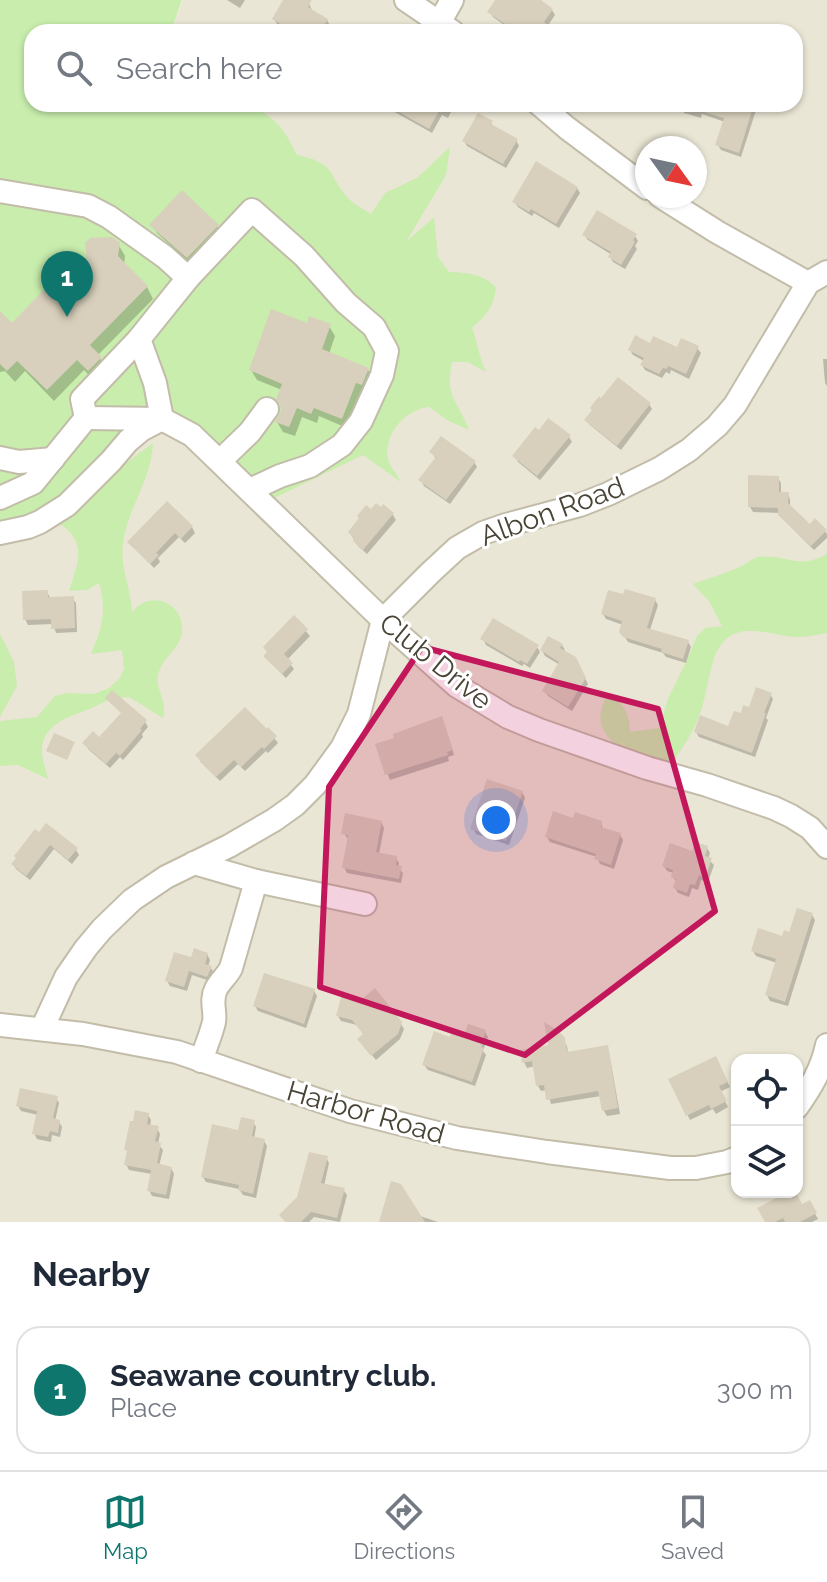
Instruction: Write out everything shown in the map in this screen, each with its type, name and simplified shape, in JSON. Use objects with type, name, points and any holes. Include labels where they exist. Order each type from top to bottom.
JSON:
[{"type":"street","points":[[406,0],[440,24]]},
{"type":"street","points":[[447,24],[452,0]]},
{"type":"street","points":[[548,112],[635,179]]},
{"type":"street","points":[[0,191],[88,206],[109,217],[165,257],[188,278]]},
{"type":"street","points":[[679,208],[717,232],[817,277]]},
{"type":"street","points":[[86,418],[82,399],[252,210],[304,256],[346,303],[374,327],[387,351],[382,375],[361,421],[342,445],[310,466],[250,490]]},
{"type":"street","name":"Albon Road","points":[[383,620],[457,548],[483,533],[608,494],[689,450],[717,426],[735,405],[817,277]]},
{"type":"street","points":[[139,339],[155,383],[162,419]]},
{"type":"street","points":[[220,461],[250,432],[267,409]]},
{"type":"street","points":[[86,418],[162,419]]},
{"type":"street","points":[[0,498],[33,483],[86,418]]},
{"type":"street","points":[[0,533],[40,522],[67,505],[128,441],[162,419]]},
{"type":"street","name":"Club Drive","points":[[162,419],[192,435],[383,620],[457,686],[508,717],[539,730],[774,808],[810,828],[827,847]]},
{"type":"street","points":[[0,458],[19,462],[53,459]]},
{"type":"street","points":[[42,1029],[66,977],[86,948],[132,900],[166,877],[274,820],[315,785],[342,748],[359,714],[383,620]]},
{"type":"street","points":[[194,863],[256,881],[365,904]]},
{"type":"street","points":[[201,1061],[215,1015],[215,990],[231,968],[256,881]]},
{"type":"street","name":"Harbor Road","points":[[0,1025],[83,1034],[177,1052],[350,1111],[457,1138],[670,1168],[696,1168],[731,1160]]},
{"type":"street","points":[[803,1098],[817,1078],[826,1055]]},
{"type":"highlighted area","points":[[422,647],[658,709],[715,911],[525,1055],[320,987],[329,787]]},
{"type":"shaded area","points":[[183,0],[827,0],[827,1222],[0,1222],[0,535],[228,112],[803,112],[803,24],[174,24]]},
{"type":"green space","points":[[0,0],[182,0],[174,24],[24,24],[24,112],[261,112],[288,137],[297,155],[326,166],[349,199],[371,214],[385,193],[417,178],[450,147],[446,175],[406,242],[434,217],[438,257],[449,272],[481,277],[496,288],[488,311],[472,328],[486,372],[468,362],[452,362],[451,391],[469,430],[429,407],[420,409],[398,424],[389,441],[388,459],[401,482],[363,455],[264,503],[171,420],[151,425],[46,525],[0,535]]},
{"type":"green space","points":[[153,443],[148,469],[125,531],[122,553],[132,612],[141,604],[157,600],[176,610],[182,624],[181,638],[158,676],[163,718],[129,697],[107,701],[65,719],[47,733],[42,752],[48,779],[18,765],[0,766],[0,721],[37,717],[55,696],[94,694],[109,688],[120,678],[124,669],[122,650],[91,654],[102,619],[103,602],[99,583],[87,590],[69,591],[78,561],[77,544],[67,529],[57,522]]},
{"type":"green space","points":[[827,554],[827,633],[796,637],[747,631],[726,640],[714,658],[696,723],[667,770],[627,752],[606,734],[601,722],[602,709],[609,693],[625,710],[630,732],[659,728],[668,699],[697,636],[705,628],[722,626],[709,601],[693,584],[736,569],[758,557],[808,561]]},
{"type":"green space","points":[[0,634],[14,662],[17,686],[0,717]]},
{"type":"building","points":[[283,0],[312,0],[308,7],[328,19],[325,24],[280,24],[272,19]]},
{"type":"building","points":[[495,0],[541,0],[553,9],[544,22],[547,24],[505,24],[487,12]]},
{"type":"building","points":[[399,112],[439,112],[429,129]]},
{"type":"building","points":[[704,112],[752,112],[739,153],[715,145],[724,118]]},
{"type":"building","points":[[478,113],[518,139],[503,164],[462,141]]},
{"type":"building","points":[[536,161],[578,187],[556,224],[512,202]]},
{"type":"building","points":[[182,190],[219,225],[187,258],[149,225]]},
{"type":"building","points":[[597,210],[637,234],[621,265],[608,257],[611,252],[582,235]]},
{"type":"building","points":[[112,237],[120,243],[118,256],[148,286],[90,345],[102,357],[88,371],[77,360],[47,390],[17,361],[7,371],[0,364],[0,311],[12,323],[56,277],[65,285],[87,262],[85,243],[90,238]]},
{"type":"building","points":[[271,309],[307,323],[309,316],[331,324],[322,349],[369,368],[362,385],[356,383],[342,419],[314,408],[311,414],[297,408],[289,427],[275,422],[281,411],[276,399],[282,384],[249,370]]},
{"type":"building","points":[[635,335],[650,343],[653,336],[677,347],[681,338],[699,346],[686,374],[668,366],[659,374],[640,365],[644,358],[628,350]]},
{"type":"building","points":[[618,377],[651,403],[617,446],[584,420],[599,396],[601,398]]},
{"type":"building","points":[[548,418],[571,435],[537,476],[512,456],[535,427],[539,430]]},
{"type":"building","points":[[441,436],[476,461],[446,500],[418,480],[436,457],[429,452]]},
{"type":"building","points":[[748,475],[779,476],[779,492],[789,492],[788,503],[810,524],[815,518],[827,530],[811,546],[778,515],[778,508],[748,507]]},
{"type":"building","points":[[167,501],[193,526],[181,539],[175,533],[150,564],[127,542]]},
{"type":"building","points":[[376,503],[381,507],[383,504],[394,513],[363,550],[348,532],[366,505],[371,509]]},
{"type":"building","points":[[625,589],[656,598],[647,628],[689,640],[683,659],[623,637],[619,632],[622,621],[601,614],[608,590],[623,594]]},
{"type":"building","points":[[48,590],[48,597],[74,596],[75,628],[51,629],[51,619],[23,620],[22,591]]},
{"type":"building","points":[[294,615],[308,629],[284,654],[293,663],[282,674],[263,656],[267,652],[263,647]]},
{"type":"building","points":[[493,618],[539,645],[527,664],[480,639]]},
{"type":"building","points":[[548,636],[563,644],[560,648],[576,657],[586,678],[568,707],[542,691],[559,662],[540,650]]},
{"type":"building","points":[[756,687],[772,693],[752,753],[694,732],[700,715],[728,726],[734,711],[741,713],[743,705],[749,707]]},
{"type":"building","points":[[112,690],[147,720],[120,756],[116,753],[106,764],[82,743],[93,731],[99,737],[121,713],[105,698]]},
{"type":"building","points":[[245,707],[277,736],[241,767],[234,760],[216,777],[195,755]]},
{"type":"building","points":[[442,716],[453,750],[447,752],[448,755],[385,775],[375,744]]},
{"type":"building","points":[[54,733],[75,742],[67,760],[46,751]]},
{"type":"building","points":[[487,779],[523,791],[506,841],[470,829]]},
{"type":"building","points":[[553,811],[573,818],[575,812],[602,821],[601,827],[621,833],[611,865],[594,859],[596,854],[545,837]]},
{"type":"building","points":[[345,813],[382,821],[376,852],[397,856],[396,865],[402,866],[399,879],[342,868],[348,835],[341,834]]},
{"type":"building","points":[[46,823],[78,848],[68,860],[50,845],[26,876],[11,864],[16,858],[14,856],[35,829],[39,832]]},
{"type":"building","points":[[695,842],[708,846],[705,856],[712,858],[705,878],[699,875],[695,885],[690,884],[687,893],[673,888],[676,879],[671,877],[673,870],[662,866],[670,843],[692,851]]},
{"type":"building","points":[[797,908],[813,913],[785,1002],[765,995],[776,959],[751,951],[758,928],[782,936],[784,930],[789,932]]},
{"type":"building","points":[[194,948],[208,953],[205,964],[212,966],[207,977],[189,971],[184,987],[165,981],[174,952],[191,957]]},
{"type":"building","points":[[264,973],[315,989],[304,1024],[253,1006]]},
{"type":"building","points":[[375,988],[402,1022],[398,1034],[371,1056],[357,1039],[363,1034],[352,1020],[336,1016],[342,994],[362,999]]},
{"type":"building","points":[[544,1022],[565,1038],[567,1052],[608,1045],[618,1108],[602,1111],[598,1091],[546,1100],[544,1085],[536,1086],[532,1061],[522,1063],[520,1050],[548,1045]]},
{"type":"building","points":[[468,1024],[486,1030],[481,1047],[484,1048],[472,1082],[422,1065],[434,1031],[450,1037],[453,1028],[465,1033]]},
{"type":"building","points":[[716,1056],[728,1082],[719,1086],[727,1101],[711,1109],[709,1105],[686,1116],[668,1079]]},
{"type":"building","points":[[20,1088],[58,1096],[53,1118],[60,1120],[58,1133],[50,1131],[48,1137],[32,1134],[37,1111],[16,1106]]},
{"type":"building","points":[[135,1110],[149,1113],[147,1124],[159,1126],[155,1141],[161,1143],[157,1163],[172,1167],[166,1195],[147,1191],[151,1170],[124,1165],[127,1150],[124,1150]]},
{"type":"building","points":[[241,1117],[255,1120],[252,1136],[265,1139],[253,1194],[238,1190],[239,1185],[201,1177],[212,1124],[238,1130]]},
{"type":"building","points":[[309,1152],[328,1156],[321,1183],[345,1188],[337,1218],[311,1212],[301,1222],[286,1222],[279,1215],[297,1197]]},
{"type":"building","points":[[391,1181],[401,1184],[425,1222],[379,1222]]},
{"type":"building","points":[[776,1198],[799,1198],[802,1204],[810,1200],[817,1213],[800,1222],[785,1222],[783,1218],[765,1222],[757,1208]]},
{"type":"place","name":"Seawane country club.","points":[[67,317]]}]
